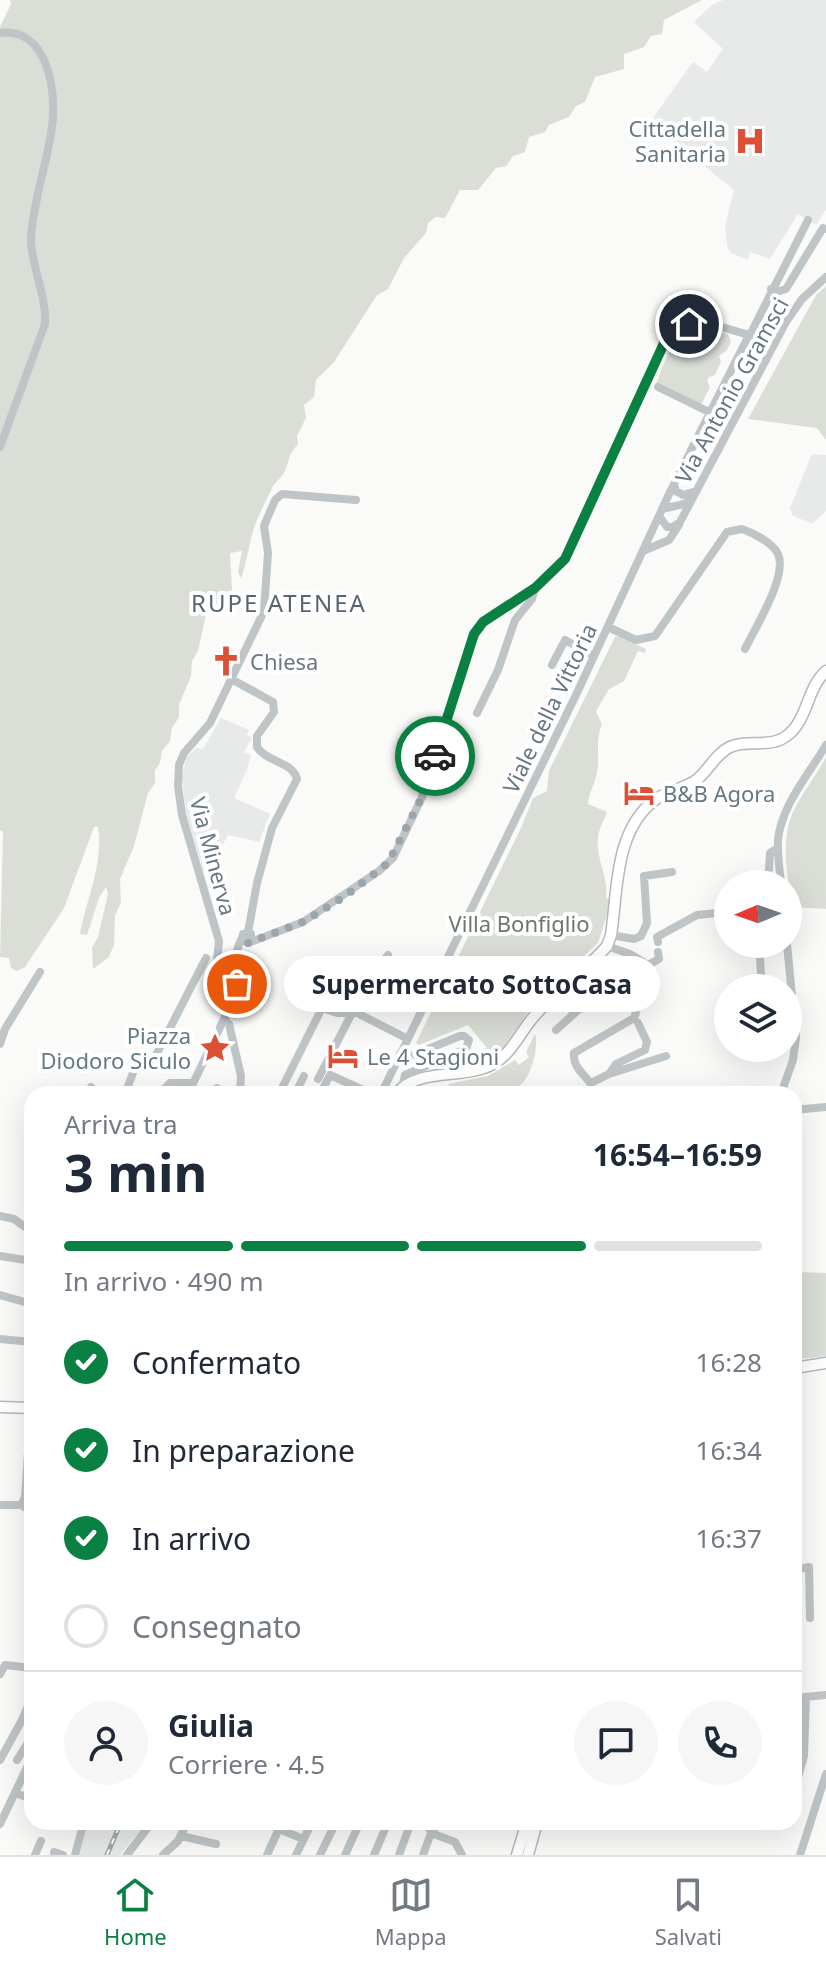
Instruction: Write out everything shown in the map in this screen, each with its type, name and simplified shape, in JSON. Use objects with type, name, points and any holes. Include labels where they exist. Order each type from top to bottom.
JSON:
[{"type":"main road","points":[[406,1086],[417,1079],[473,1072],[496,1062],[510,1051],[550,997],[606,945],[625,844],[632,826],[643,811],[660,797],[695,781],[730,746],[775,742],[790,733],[799,721],[815,685],[826,671]]},
{"type":"main road","points":[[802,1367],[826,1363]]},
{"type":"main road","points":[[0,1407],[24,1408]]},
{"type":"main road","points":[[517,1855],[525,1830]]},
{"type":"main road","points":[[528,1855],[535,1830]]},
{"type":"street","points":[[0,33],[21,34],[40,50],[48,75],[53,110],[31,238],[32,255],[45,304],[45,324],[0,447]]},
{"type":"street","name":"Viale della Vittoria","points":[[385,1086],[709,412],[808,220]]},
{"type":"street","points":[[771,289],[786,289],[823,228],[826,229]]},
{"type":"street","points":[[824,278],[825,267]]},
{"type":"street","name":"Via Antonio Gramsci","points":[[660,513],[684,504],[695,495],[786,322],[802,299],[824,278]]},
{"type":"street","points":[[248,938],[267,935],[303,922],[379,871],[393,858],[422,797],[474,634],[488,618],[535,588],[558,568],[571,550],[668,336],[681,327],[700,323],[749,336]]},
{"type":"street","points":[[658,387],[709,412]]},
{"type":"street","points":[[643,551],[669,540],[695,495],[683,495],[676,491],[674,485]]},
{"type":"street","name":"Via Minerva","points":[[237,984],[224,978],[216,969],[219,941],[182,815],[178,786],[181,758],[210,723],[233,680],[266,603],[268,553],[264,526],[275,500],[282,494],[356,500]]},
{"type":"street","points":[[660,513],[662,524],[667,527],[680,522]]},
{"type":"street","points":[[608,627],[636,640],[655,636],[727,532],[742,529],[771,545],[780,561],[779,577],[745,649]]},
{"type":"street","points":[[477,713],[503,658],[515,620],[532,599],[535,588]]},
{"type":"street","points":[[552,665],[565,640],[594,656]]},
{"type":"street","points":[[191,1086],[224,1020],[237,984],[240,958],[248,938],[257,883],[272,828],[297,779],[291,769],[262,754],[257,747],[257,736],[274,712],[273,702],[233,680]]},
{"type":"street","points":[[780,870],[780,828],[787,810],[826,745]]},
{"type":"street","points":[[769,870],[770,853],[778,848]]},
{"type":"street","points":[[606,945],[641,936],[647,923],[644,876],[672,872]]},
{"type":"street","points":[[606,945],[648,965],[659,959],[657,937],[697,915],[714,913]]},
{"type":"street","points":[[592,1086],[576,1069],[574,1053],[635,1016],[635,1008],[620,983],[606,945]]},
{"type":"street","points":[[283,1086],[322,1008],[346,1013],[352,1008],[362,986],[388,955]]},
{"type":"street","points":[[128,1086],[139,1057],[153,1061],[206,958]]},
{"type":"street","points":[[784,1086],[793,1060],[796,1038],[788,958]]},
{"type":"street","points":[[0,1044],[5,1029],[40,972]]},
{"type":"street","points":[[556,1030],[575,1011],[620,983]]},
{"type":"street","points":[[318,1079],[352,1013],[408,1039]]},
{"type":"street","points":[[224,1020],[229,1024],[239,1065],[240,1086]]},
{"type":"street","points":[[609,1074],[616,1064],[646,1048],[647,1042],[638,1023]]},
{"type":"street","points":[[400,1054],[411,1056],[460,1036],[469,1040],[466,1049],[405,1075],[401,1086]]},
{"type":"street","points":[[591,1083],[666,1056]]},
{"type":"street","points":[[324,1086],[330,1075],[354,1086]]},
{"type":"street","points":[[299,1086],[304,1076]]},
{"type":"street","points":[[167,1086],[194,1080]]},
{"type":"street","points":[[802,1109],[826,1107]]},
{"type":"street","points":[[0,1216],[14,1219],[24,1226]]},
{"type":"street","points":[[0,1256],[24,1260]]},
{"type":"street","points":[[0,1295],[24,1302]]},
{"type":"street","points":[[0,1339],[24,1341]]},
{"type":"street","points":[[21,1505],[24,1501]]},
{"type":"street","points":[[0,1505],[24,1507]]},
{"type":"street","points":[[802,1568],[809,1567],[810,1618]]},
{"type":"street","points":[[0,1674],[5,1665],[24,1667]]},
{"type":"street","points":[[802,1697],[826,1695]]},
{"type":"street","points":[[802,1763],[806,1697]]},
{"type":"street","points":[[0,1760],[24,1715]]},
{"type":"street","points":[[17,1760],[24,1749]]},
{"type":"street","points":[[0,1824],[24,1774]]},
{"type":"street","points":[[800,1855],[826,1774]]},
{"type":"street","points":[[15,1793],[24,1796]]},
{"type":"street","points":[[75,1855],[82,1830]]},
{"type":"street","points":[[127,1855],[146,1830]]},
{"type":"street","points":[[163,1855],[183,1830]]},
{"type":"street","points":[[267,1855],[279,1830]]},
{"type":"street","points":[[289,1830],[303,1839]]},
{"type":"street","points":[[296,1855],[308,1830]]},
{"type":"street","points":[[320,1855],[332,1830]]},
{"type":"street","points":[[345,1855],[356,1830]]},
{"type":"street","points":[[374,1855],[385,1830]]},
{"type":"street","points":[[399,1855],[408,1830]]},
{"type":"street","points":[[430,1830],[455,1842],[462,1855]]},
{"type":"street","points":[[423,1855],[433,1830]]},
{"type":"street","points":[[179,1838],[216,1844]]},
{"type":"street","points":[[35,1855],[41,1841]]},
{"type":"shaded area","name":"Cittadella Sanitaria","points":[[723,0],[826,0],[826,210],[816,225],[798,214],[770,259],[750,252],[748,260],[731,253],[725,226],[734,190],[650,122],[693,62],[707,72],[723,49],[694,22],[712,5]]},
{"type":"shaded area","points":[[812,454],[826,455],[826,511],[812,524],[792,515],[790,508]]},
{"type":"shaded area","points":[[221,718],[249,730],[247,735],[252,738],[244,752],[251,755],[247,770],[234,798],[270,814],[259,842],[228,835],[214,872],[203,870],[186,813],[182,778],[186,758],[196,748],[203,749]]},
{"type":"shaded area","points":[[87,1830],[140,1830],[120,1855],[79,1855]]},
{"type":"green space","points":[[10,0],[702,0],[664,20],[662,34],[651,36],[644,47],[624,54],[624,69],[595,77],[585,102],[576,106],[569,117],[549,125],[545,132],[529,137],[525,152],[513,156],[506,166],[496,168],[478,190],[460,190],[445,218],[436,217],[428,223],[426,233],[404,258],[388,289],[377,295],[334,362],[316,380],[314,397],[304,405],[306,418],[297,436],[298,444],[258,518],[241,578],[238,572],[242,551],[230,553],[232,590],[206,614],[198,651],[192,661],[191,676],[179,705],[179,717],[155,770],[155,783],[148,793],[134,846],[120,879],[121,902],[115,916],[114,945],[109,957],[93,969],[92,948],[98,937],[108,894],[106,887],[99,898],[87,935],[80,934],[97,868],[98,827],[94,827],[64,908],[25,967],[17,971],[11,968],[9,958],[0,957],[3,832],[0,830],[0,27]]},
{"type":"green space","points":[[826,286],[826,440],[817,428],[748,419],[816,295]]},
{"type":"green space","points":[[700,328],[728,334],[731,342],[719,356],[721,362],[715,375],[707,381],[710,387],[701,405],[656,384],[676,342],[682,335]]},
{"type":"green space","name":"Villa Bonfiglio","points":[[618,636],[646,649],[645,653],[638,651],[624,681],[609,689],[596,711],[602,725],[597,772],[588,804],[607,812],[599,831],[598,845],[606,898],[612,899],[598,943],[535,1002],[502,1049],[477,1063],[426,1072],[487,1048],[468,1025],[419,1045],[416,1043],[533,798],[547,791],[549,771]]},
{"type":"green space","points":[[826,757],[826,909],[802,908],[802,870],[787,870],[787,835],[797,805]]},
{"type":"green space","points":[[535,1034],[530,1070],[519,1086],[448,1084],[488,1076],[515,1060],[519,1065],[529,1057],[526,1052]]},
{"type":"green space","points":[[802,1272],[826,1273],[826,1356],[802,1359]]},
{"type":"railway","points":[[107,1855],[118,1830]]},
{"type":"way so far","points":[[237,984],[239,964],[248,943],[303,922],[344,897],[393,858],[422,797],[435,756]]},
{"type":"place","name":"Cittadella Sanitaria","points":[[750,141]]},
{"type":"place","name":"Chiesa","points":[[226,661]]},
{"type":"place","name":"B&B Agora","points":[[639,793]]},
{"type":"place","name":"Supermercato SottoCasa","points":[[237,984]]},
{"type":"place","name":"Piazza Diodoro Siculo","points":[[215,1048]]},
{"type":"place","name":"Le 4 Stagioni","points":[[343,1056]]},
{"type":"district","name":"RUPE ATENEA","points":[[279,602]]},
{"type":"route","points":[[435,756],[474,634],[483,622],[535,588],[565,559],[665,341],[677,329],[689,324]]}]
